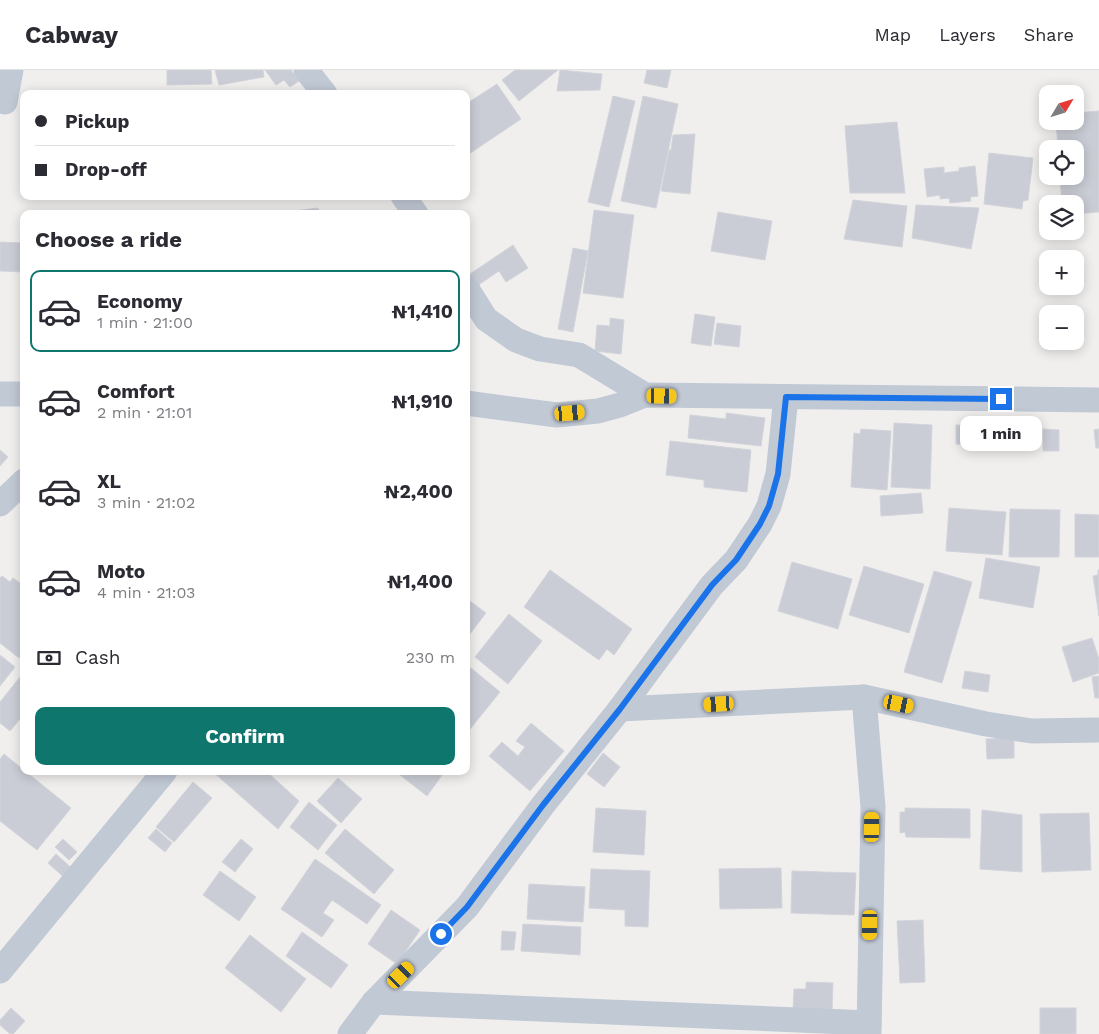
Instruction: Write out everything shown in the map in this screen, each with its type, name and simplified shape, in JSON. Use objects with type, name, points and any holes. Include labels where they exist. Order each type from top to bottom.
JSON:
[{"type":"street","points":[[5,102],[11,70]]},
{"type":"street","points":[[306,70],[322,90]]},
{"type":"street","points":[[405,200],[413,210]]},
{"type":"street","points":[[470,293],[486,319],[516,340],[540,349],[579,355],[645,395]]},
{"type":"street","points":[[0,394],[20,394]]},
{"type":"street","points":[[470,404],[556,415],[598,411],[645,395],[1099,400]]},
{"type":"street","points":[[350,1034],[374,1002],[467,907],[543,805],[620,709],[712,585],[736,560],[760,524],[769,506],[778,474],[786,397]]},
{"type":"street","points":[[0,504],[20,485]]},
{"type":"street","points":[[620,709],[864,696],[986,724],[1032,731],[1099,730]]},
{"type":"street","points":[[374,1002],[869,1028],[873,807],[864,696]]},
{"type":"street","points":[[0,971],[162,775]]},
{"type":"building","points":[[167,70],[211,70],[212,84],[167,85]]},
{"type":"building","points":[[215,70],[263,70],[264,77],[219,85]]},
{"type":"building","points":[[265,70],[291,70],[299,81],[290,87],[284,80],[276,85]]},
{"type":"building","points":[[515,70],[558,70],[519,101],[502,80]]},
{"type":"building","points":[[560,70],[602,74],[600,90],[557,91]]},
{"type":"building","points":[[647,70],[671,70],[667,88],[644,83]]},
{"type":"building","points":[[497,84],[521,119],[470,153],[470,101]]},
{"type":"building","points":[[613,96],[635,101],[609,207],[588,202]]},
{"type":"building","points":[[643,96],[678,104],[656,208],[621,201]]},
{"type":"building","points":[[1099,111],[1099,212],[1084,213],[1084,195],[1061,195],[1061,185],[1084,185],[1084,140],[1057,140],[1057,130],[1084,130],[1084,112]]},
{"type":"building","points":[[897,122],[905,193],[850,193],[845,126]]},
{"type":"building","points":[[695,134],[690,194],[661,191],[673,135]]},
{"type":"building","points":[[989,153],[1033,158],[1028,200],[1023,201],[1022,209],[984,204]]},
{"type":"building","points":[[975,166],[978,196],[970,197],[971,201],[950,203],[949,198],[940,199],[940,195],[927,197],[924,169],[944,167],[944,173],[959,171],[959,168]]},
{"type":"building","points":[[853,200],[907,206],[902,247],[844,239]]},
{"type":"building","points":[[916,205],[979,208],[971,249],[912,238]]},
{"type":"building","points":[[318,208],[318,210],[302,210]]},
{"type":"building","points":[[594,210],[634,215],[623,298],[583,293]]},
{"type":"building","points":[[718,212],[772,221],[765,260],[711,251]]},
{"type":"building","points":[[0,242],[20,243],[20,272],[0,271]]},
{"type":"building","points":[[513,245],[528,268],[506,282],[499,271],[477,286],[470,274]]},
{"type":"building","points":[[573,248],[588,251],[573,332],[558,329]]},
{"type":"building","points":[[695,314],[715,317],[711,346],[691,343]]},
{"type":"building","points":[[610,318],[624,320],[621,354],[595,351],[597,325],[610,326]]},
{"type":"building","points":[[717,323],[741,326],[739,347],[714,344]]},
{"type":"building","points":[[726,413],[765,418],[761,446],[688,438],[690,415],[726,419]]},
{"type":"building","points":[[894,423],[932,425],[930,489],[891,487]]},
{"type":"building","points":[[956,425],[969,425],[969,445],[956,444]]},
{"type":"building","points":[[861,429],[891,431],[887,490],[851,487],[854,433],[860,434]]},
{"type":"building","points":[[1043,429],[1059,430],[1059,451],[1043,451]]},
{"type":"building","points":[[1099,429],[1099,448],[1096,448],[1094,430]]},
{"type":"building","points":[[670,441],[751,450],[747,492],[704,487],[704,480],[666,475]]},
{"type":"building","points":[[0,450],[8,457],[0,466]]},
{"type":"building","points":[[921,493],[923,513],[881,516],[880,496]]},
{"type":"building","points":[[949,508],[1006,512],[1002,555],[946,551]]},
{"type":"building","points":[[1010,509],[1060,510],[1059,557],[1009,557]]},
{"type":"building","points":[[1075,514],[1099,515],[1099,557],[1075,557]]},
{"type":"building","points":[[986,558],[1040,567],[1033,608],[979,598]]},
{"type":"building","points":[[792,562],[852,579],[838,629],[778,611]]},
{"type":"building","points":[[864,566],[924,584],[909,633],[849,615]]},
{"type":"building","points":[[550,570],[632,629],[614,655],[607,649],[599,660],[524,607]]},
{"type":"building","points":[[1098,570],[1099,616],[1093,576],[1098,575]]},
{"type":"building","points":[[934,571],[972,582],[942,683],[904,672]]},
{"type":"building","points":[[2,576],[10,582],[13,578],[20,583],[19,658],[0,643],[0,578]]},
{"type":"building","points":[[470,601],[486,613],[470,634]]},
{"type":"building","points":[[509,614],[542,641],[508,684],[475,657]]},
{"type":"building","points":[[1092,638],[1099,659],[1099,673],[1073,682],[1062,647]]},
{"type":"building","points":[[0,655],[15,667],[0,686]]},
{"type":"building","points":[[470,669],[500,692],[470,729]]},
{"type":"building","points":[[965,671],[990,675],[988,692],[962,688]]},
{"type":"building","points":[[1099,676],[1099,698],[1095,698],[1092,677]]},
{"type":"building","points":[[20,677],[20,719],[10,731],[0,723],[0,702]]},
{"type":"building","points":[[531,723],[564,751],[530,791],[489,756],[502,742],[518,756],[525,747],[516,741]]},
{"type":"building","points":[[1014,738],[1014,758],[987,759],[986,739]]},
{"type":"building","points":[[603,753],[620,767],[604,787],[587,774]]},
{"type":"building","points":[[4,754],[20,767],[20,775],[30,775],[71,808],[37,850],[0,821],[0,759]]},
{"type":"building","points":[[217,775],[270,775],[299,801],[278,829]]},
{"type":"building","points":[[400,775],[442,775],[427,796]]},
{"type":"building","points":[[338,778],[362,799],[341,823],[317,801]]},
{"type":"building","points":[[193,782],[212,798],[174,842],[156,827]]},
{"type":"building","points":[[309,802],[337,825],[318,850],[290,827]]},
{"type":"building","points":[[596,808],[646,811],[644,855],[593,852]]},
{"type":"building","points":[[905,808],[970,809],[970,838],[906,837],[905,832],[900,833],[900,812],[905,812]]},
{"type":"building","points":[[982,810],[1022,815],[1022,872],[980,869]]},
{"type":"building","points":[[1089,813],[1091,870],[1042,872],[1040,814]]},
{"type":"building","points":[[156,829],[172,843],[165,852],[148,838]]},
{"type":"building","points":[[345,829],[394,870],[374,894],[325,853]]},
{"type":"building","points":[[63,839],[77,852],[69,860],[55,847]]},
{"type":"building","points":[[241,839],[253,849],[235,872],[222,862]]},
{"type":"building","points":[[56,854],[76,872],[68,881],[48,863]]},
{"type":"building","points":[[315,859],[381,905],[367,924],[332,900],[323,913],[334,920],[322,937],[281,909]]},
{"type":"building","points":[[781,868],[782,908],[720,909],[719,869]]},
{"type":"building","points":[[591,869],[650,871],[648,927],[625,926],[625,910],[589,908]]},
{"type":"building","points":[[220,871],[256,897],[239,921],[203,895]]},
{"type":"building","points":[[792,871],[856,873],[854,915],[791,913]]},
{"type":"building","points":[[529,884],[585,887],[583,922],[527,919]]},
{"type":"building","points":[[391,910],[420,930],[397,964],[368,944]]},
{"type":"building","points":[[923,920],[925,982],[900,983],[897,921]]},
{"type":"building","points":[[523,924],[581,927],[580,955],[521,951]]},
{"type":"building","points":[[502,931],[516,932],[514,950],[501,950]]},
{"type":"building","points":[[302,932],[348,965],[331,988],[286,956]]},
{"type":"building","points":[[250,935],[306,979],[281,1012],[225,968]]},
{"type":"building","points":[[806,982],[833,983],[832,1012],[793,1011],[794,989],[806,989]]},
{"type":"building","points":[[11,1008],[25,1021],[13,1034],[10,1034],[0,1025],[0,1020]]},
{"type":"building","points":[[1040,1008],[1076,1008],[1076,1034],[1040,1034]]},
{"type":"route","points":[[441,934],[467,907],[543,805],[620,709],[712,585],[736,560],[760,524],[769,506],[778,474],[786,397],[1001,399]]}]
